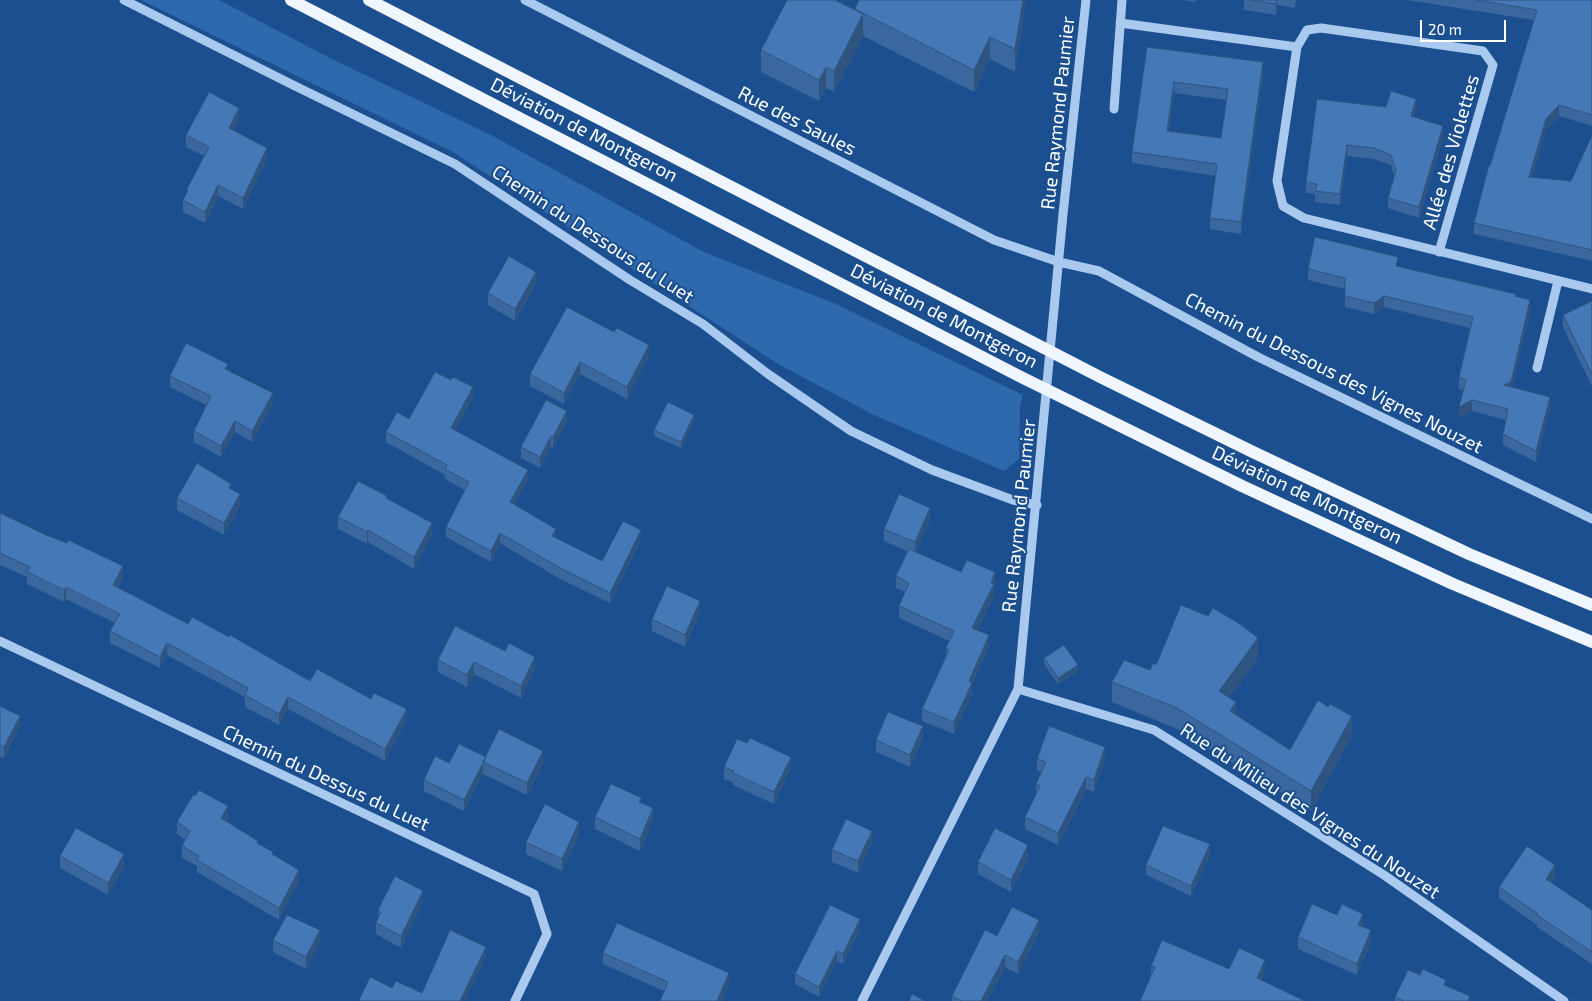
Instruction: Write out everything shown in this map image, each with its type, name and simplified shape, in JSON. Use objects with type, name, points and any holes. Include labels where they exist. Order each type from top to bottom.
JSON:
[{"type":"main road","name":"Déviation de Montgeron","points":[[291,0],[1021,377],[1242,486],[1453,584],[1592,642]]},
{"type":"main road","name":"Déviation de Montgeron","points":[[369,0],[1102,378],[1469,554],[1592,604]]},
{"type":"street","name":"Chemin du Dessous du Luet","points":[[124,0],[293,86],[455,164],[630,280],[703,324],[768,374],[851,431],[932,470],[1013,500],[1036,505]]},
{"type":"street","name":"Rue des Saules","points":[[525,0],[994,240],[1059,262]]},
{"type":"street","name":"Rue Raymond Paumier","points":[[862,1001],[1018,689],[1086,0]]},
{"type":"street","points":[[1114,109],[1122,0]]},
{"type":"street","points":[[1120,23],[1297,47],[1277,181],[1283,206],[1304,218],[1592,289]]},
{"type":"street","name":"Allée des Violettes","points":[[1297,47],[1307,30],[1321,28],[1483,51],[1493,65],[1439,252]]},
{"type":"street","name":"Chemin du Dessous des Vignes Nouzet","points":[[1059,262],[1099,271],[1258,356],[1592,520]]},
{"type":"street","points":[[1537,368],[1558,281]]},
{"type":"street","name":"Chemin du Dessus du Luet","points":[[0,642],[534,894],[547,934],[515,1001]]},
{"type":"street","name":"Rue du Milieu des Vignes du Nouzet","points":[[1018,689],[1154,730],[1384,875],[1564,1001]]},
{"type":"shaded area","points":[[141,0],[219,0],[332,59],[491,135],[704,252],[836,304],[1023,395],[1020,408],[1019,459],[1004,471],[874,415],[778,364],[453,152]]},
{"type":"building","points":[[787,0],[835,0],[863,14],[834,71],[826,67],[819,80],[761,50]]},
{"type":"building","points":[[859,0],[1023,0],[1015,49],[990,37],[974,70],[855,9]]},
{"type":"building","points":[[1251,0],[1276,0],[1276,4]]},
{"type":"building","points":[[1477,0],[1592,0],[1592,115],[1559,105],[1546,119],[1529,177],[1571,181],[1592,135],[1592,250],[1474,223],[1489,165],[1537,10]]},
{"type":"building","points":[[1147,47],[1263,62],[1241,222],[1210,218],[1217,164],[1132,152]],"holes":[[[1174,82],[1228,89],[1221,138],[1167,131]]]},
{"type":"building","points":[[1391,91],[1416,99],[1411,116],[1443,126],[1419,207],[1388,198],[1396,171],[1391,155],[1374,148],[1347,145],[1340,194],[1315,191],[1317,184],[1306,182],[1317,99],[1386,107]]},
{"type":"building","points":[[209,92],[239,108],[229,128],[267,148],[243,198],[218,185],[205,212],[183,200],[209,147],[186,135]]},
{"type":"building","points":[[1315,237],[1398,257],[1396,266],[1516,294],[1515,296],[1530,300],[1511,382],[1504,385],[1550,397],[1536,451],[1503,434],[1508,409],[1472,400],[1459,407],[1466,380],[1459,377],[1473,317],[1384,296],[1374,303],[1345,296],[1345,278],[1308,269]]},
{"type":"building","points":[[509,256],[536,272],[515,309],[488,293]]},
{"type":"building","points":[[1592,301],[1592,374],[1563,315]]},
{"type":"building","points":[[567,307],[614,332],[617,328],[649,345],[627,387],[580,362],[564,393],[530,374]]},
{"type":"building","points":[[186,343],[228,364],[225,369],[273,393],[252,431],[235,421],[221,446],[194,431],[211,396],[170,376]]},
{"type":"building","points":[[435,372],[451,380],[453,377],[473,387],[451,428],[528,470],[510,502],[556,529],[552,536],[602,561],[623,521],[641,530],[610,593],[560,568],[500,533],[491,551],[446,527],[469,482],[445,469],[447,465],[386,432],[397,412],[409,419]]},
{"type":"building","points":[[546,400],[567,411],[540,457],[521,447]]},
{"type":"building","points":[[668,402],[694,415],[681,442],[654,430]]},
{"type":"building","points":[[197,463],[231,484],[229,488],[240,494],[224,523],[177,498]]},
{"type":"building","points":[[358,481],[432,523],[414,557],[368,530],[367,532],[338,517]]},
{"type":"building","points":[[899,494],[930,508],[915,542],[884,529]]},
{"type":"building","points":[[0,513],[46,535],[67,543],[68,540],[123,566],[113,585],[188,624],[192,617],[229,637],[230,635],[310,681],[317,669],[371,699],[374,693],[407,709],[385,749],[288,697],[279,714],[245,695],[248,688],[167,643],[160,657],[110,631],[120,614],[66,587],[64,590],[27,572],[30,567],[0,553]]},
{"type":"building","points":[[909,549],[961,572],[967,560],[995,572],[991,583],[994,584],[972,628],[989,635],[969,681],[972,683],[954,722],[922,709],[949,650],[946,648],[954,631],[899,606],[909,583],[896,576]]},
{"type":"building","points":[[667,586],[700,601],[685,635],[652,619]]},
{"type":"building","points":[[1181,605],[1208,616],[1213,608],[1240,624],[1258,638],[1219,691],[1236,702],[1230,711],[1290,750],[1318,700],[1328,707],[1330,704],[1352,716],[1311,791],[1177,708],[1112,682],[1124,660],[1150,670],[1153,663],[1156,665]]},
{"type":"building","points":[[455,626],[505,651],[509,643],[535,657],[521,686],[474,662],[467,675],[438,660]]},
{"type":"building","points":[[1064,645],[1078,665],[1058,678],[1044,658]]},
{"type":"building","points":[[0,706],[20,716],[4,747],[0,745]]},
{"type":"building","points":[[888,712],[923,726],[910,755],[876,740]]},
{"type":"building","points":[[1049,726],[1105,747],[1094,780],[1086,777],[1058,833],[1025,817],[1040,786],[1036,784],[1046,762],[1037,759]]},
{"type":"building","points":[[499,729],[543,751],[527,783],[483,762]]},
{"type":"building","points":[[750,738],[791,757],[774,792],[724,767],[737,739],[747,743]]},
{"type":"building","points":[[459,744],[486,757],[464,800],[424,780],[435,756],[449,763]]},
{"type":"building","points":[[611,784],[642,798],[639,802],[653,808],[640,839],[595,817]]},
{"type":"building","points":[[199,790],[228,806],[221,818],[258,841],[257,843],[273,852],[272,854],[299,870],[279,908],[197,860],[199,856],[182,846],[190,831],[177,822],[193,795],[195,796]]},
{"type":"building","points":[[545,804],[579,822],[562,859],[526,842]]},
{"type":"building","points":[[846,819],[872,831],[858,861],[832,850]]},
{"type":"building","points":[[1163,826],[1210,844],[1191,886],[1146,865]]},
{"type":"building","points":[[76,828],[124,854],[108,883],[60,856]]},
{"type":"building","points":[[995,828],[1028,845],[1011,880],[978,862]]},
{"type":"building","points":[[1527,846],[1555,865],[1546,879],[1592,910],[1592,952],[1499,887]]},
{"type":"building","points":[[395,876],[423,891],[401,936],[376,923],[381,912],[378,910]]},
{"type":"building","points":[[1312,904],[1337,915],[1342,904],[1363,914],[1358,925],[1371,930],[1357,964],[1298,937]]},
{"type":"building","points":[[830,905],[860,919],[843,954],[837,951],[819,987],[795,974]]},
{"type":"building","points":[[1012,907],[1039,920],[1018,962],[1005,955],[981,1001],[962,1001],[952,996],[985,930],[997,936]]},
{"type":"building","points":[[287,915],[320,930],[306,957],[273,940]]},
{"type":"building","points":[[617,923],[729,973],[717,1001],[660,1001],[668,982],[603,953]]},
{"type":"building","points":[[450,930],[486,947],[460,1001],[359,1000],[370,977],[392,988],[396,981],[422,993]]},
{"type":"building","points":[[1162,940],[1229,969],[1239,948],[1265,960],[1257,978],[1305,1001],[1140,1001],[1155,967],[1151,966]]},
{"type":"building","points":[[1423,969],[1446,980],[1444,985],[1470,996],[1468,1001],[1404,1001],[1395,997],[1408,970],[1420,975]]},
{"type":"building","points":[[912,994],[925,1001],[909,1001]]}]
